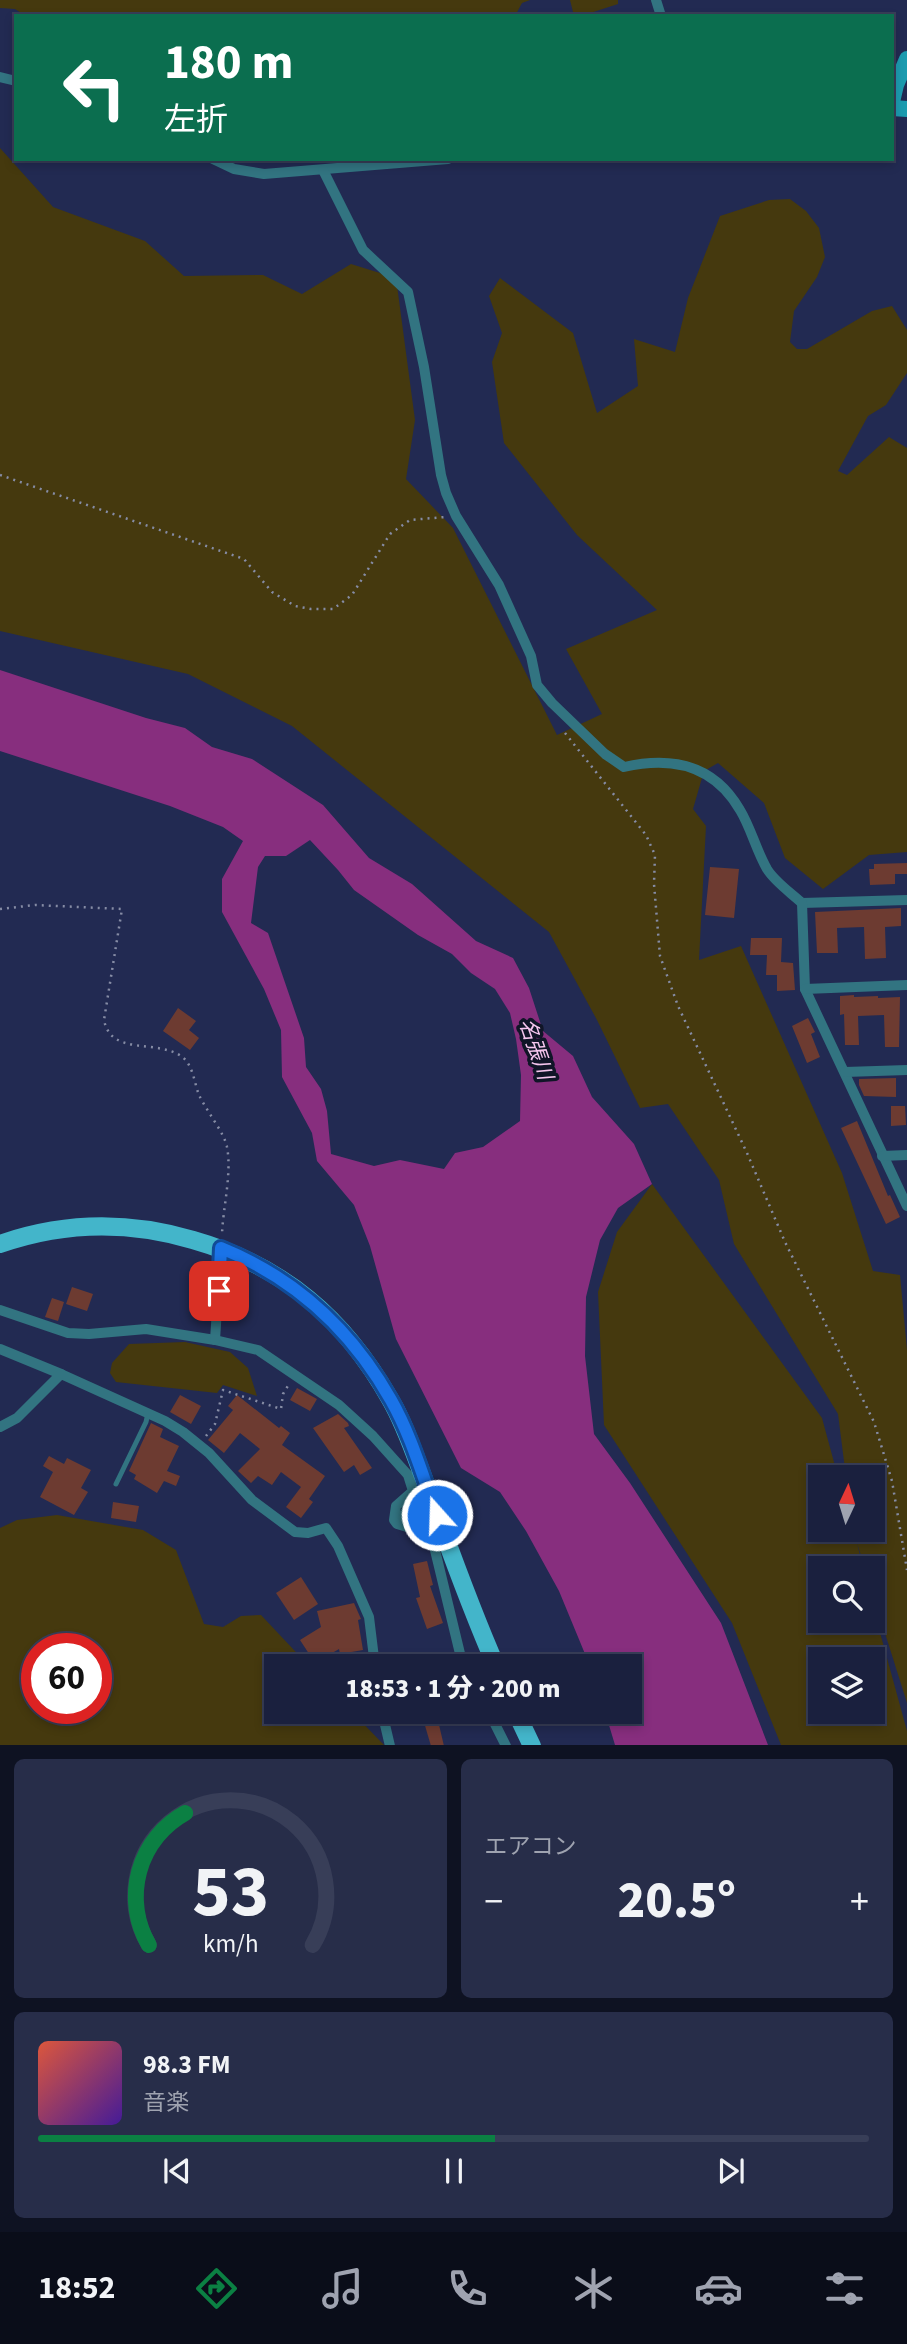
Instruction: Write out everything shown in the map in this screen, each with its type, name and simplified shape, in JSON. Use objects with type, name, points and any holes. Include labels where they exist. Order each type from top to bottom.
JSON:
[{"type":"main road","points":[[0,1244],[63,1229],[114,1227],[164,1232],[247,1258],[295,1289],[335,1322],[360,1351],[392,1401],[491,1654]]},
{"type":"main road","points":[[521,1724],[531,1745]]},
{"type":"street","points":[[894,94],[907,59]]},
{"type":"street","points":[[217,161],[234,169],[264,174],[425,161]]},
{"type":"street","points":[[323,170],[363,250],[408,292],[420,346],[441,475],[456,516],[499,585],[531,656],[537,685],[605,754],[624,767],[641,763],[672,762],[687,765],[712,778],[740,808],[768,871],[802,903],[805,989],[907,1206]]},
{"type":"street","points":[[802,903],[907,900]]},
{"type":"street","points":[[805,989],[907,985]]},
{"type":"street","points":[[845,1072],[907,1070]]},
{"type":"street","points":[[882,1156],[907,1155]]},
{"type":"street","points":[[215,1340],[221,1248]]},
{"type":"street","points":[[0,1310],[68,1333],[146,1329],[258,1350],[339,1405],[373,1436],[408,1475],[414,1491],[398,1503],[394,1520],[397,1524],[427,1537],[434,1546],[460,1654]]},
{"type":"street","points":[[0,1349],[177,1427],[200,1444],[252,1500],[295,1532],[308,1533],[326,1528],[338,1546],[369,1617],[374,1654]]},
{"type":"street","points":[[0,1427],[17,1418],[61,1374]]},
{"type":"street","points":[[407,1527],[403,1516],[405,1509],[431,1499]]},
{"type":"street","points":[[385,1724],[390,1745]]},
{"type":"street","points":[[495,1724],[506,1745]]},
{"type":"lane","points":[[116,1484],[148,1413]]},
{"type":"path","points":[[0,475],[244,559],[272,592],[295,606],[311,609],[332,609],[352,595],[390,534],[410,520],[456,516]]},
{"type":"path","points":[[561,727],[646,835],[655,855],[654,884],[660,956],[678,1006],[785,1242],[874,1422],[892,1481],[907,1570]]},
{"type":"path","points":[[0,909],[36,905],[122,909],[104,1020],[106,1032],[115,1041],[162,1049],[182,1056],[190,1066],[204,1106],[228,1146],[221,1248]]},
{"type":"path","points":[[200,1444],[215,1424],[223,1390],[282,1409],[284,1390],[294,1375]]},
{"type":"shaded area","points":[[0,0],[530,0],[522,3],[516,14],[23,14],[15,9],[0,8]]},
{"type":"shaded area","points":[[570,0],[618,0],[618,4],[587,14],[574,14]]},
{"type":"shaded area","points":[[0,148],[53,207],[145,241],[184,276],[263,275],[302,294],[351,264],[396,278],[415,420],[406,479],[453,528],[557,735],[602,714],[566,649],[657,610],[577,535],[504,443],[492,362],[502,333],[489,296],[500,278],[573,333],[597,413],[638,386],[634,339],[675,352],[688,298],[720,216],[769,200],[790,199],[806,211],[819,228],[825,257],[817,277],[794,311],[790,342],[797,349],[807,349],[872,311],[892,306],[907,330],[907,373],[886,405],[868,416],[838,471],[847,475],[889,437],[907,448],[907,852],[869,855],[823,889],[785,858],[764,803],[718,763],[704,771],[693,809],[706,826],[699,960],[741,946],[842,1173],[873,1271],[900,1275],[907,1350],[907,1703],[885,1633],[885,1556],[861,1556],[857,1543],[860,1556],[808,1556],[808,1633],[880,1633],[884,1647],[808,1647],[808,1724],[885,1724],[885,1651],[907,1731],[907,1745],[781,1745],[732,1623],[604,1425],[598,1292],[617,1232],[652,1184],[822,1418],[835,1465],[808,1465],[808,1542],[886,1542],[886,1465],[844,1465],[838,1414],[734,1244],[719,1180],[668,1104],[640,1108],[597,1020],[549,932],[292,726],[188,674],[0,631]]},
{"type":"shaded area","points":[[185,1342],[230,1352],[248,1368],[257,1396],[223,1385],[217,1393],[116,1382],[110,1373],[112,1363],[129,1344]]},
{"type":"shaded area","points":[[57,1515],[143,1530],[176,1550],[204,1624],[223,1627],[241,1616],[261,1615],[298,1654],[264,1654],[264,1724],[364,1724],[384,1745],[0,1745],[0,1528],[17,1520]]},
{"type":"water","name":"名張川","points":[[0,670],[146,718],[185,728],[212,747],[252,759],[323,805],[369,858],[412,884],[476,941],[513,958],[529,988],[543,1031],[573,1056],[592,1097],[634,1144],[652,1184],[618,1208],[600,1240],[586,1297],[585,1356],[594,1434],[630,1483],[721,1623],[768,1745],[615,1745],[609,1724],[642,1724],[642,1654],[585,1654],[559,1591],[526,1531],[500,1492],[461,1468],[396,1339],[370,1246],[354,1205],[317,1161],[312,1133],[282,1077],[281,1030],[264,989],[222,912],[222,879],[243,841],[223,827],[170,806],[0,751]],"holes":[[[310,840],[354,890],[418,935],[452,954],[471,973],[495,989],[510,1013],[521,1075],[520,1121],[483,1147],[455,1153],[444,1169],[400,1160],[374,1166],[331,1154],[327,1111],[321,1089],[306,1067],[304,1038],[268,933],[251,923],[258,867],[265,856],[286,856]]]},
{"type":"building","points":[[907,863],[907,874],[895,874],[895,884],[870,885],[869,869],[874,869],[874,864]]},
{"type":"building","points":[[710,867],[739,869],[734,918],[705,915]]},
{"type":"building","points":[[901,908],[901,926],[885,927],[886,958],[865,959],[864,927],[837,928],[838,953],[817,953],[815,912]]},
{"type":"building","points":[[751,938],[782,938],[781,962],[793,963],[795,990],[777,991],[777,975],[766,975],[767,955],[750,955]]},
{"type":"building","points":[[840,996],[900,997],[899,1047],[885,1047],[884,1015],[858,1016],[859,1045],[845,1045],[844,1014],[840,1015]]},
{"type":"building","points":[[178,1008],[196,1021],[189,1030],[199,1038],[190,1050],[163,1031]]},
{"type":"building","points":[[808,1018],[815,1032],[811,1034],[820,1057],[807,1063],[792,1026]]},
{"type":"building","points":[[896,1078],[896,1097],[864,1096],[859,1085],[859,1079]]},
{"type":"building","points":[[891,1106],[905,1106],[906,1125],[891,1126]]},
{"type":"building","points":[[857,1121],[888,1196],[890,1195],[900,1217],[886,1224],[841,1128]]},
{"type":"building","points":[[72,1287],[93,1294],[87,1311],[66,1304]]},
{"type":"building","points":[[52,1298],[64,1302],[58,1321],[45,1317]]},
{"type":"building","points":[[297,1388],[317,1399],[310,1411],[290,1400]]},
{"type":"building","points":[[180,1395],[201,1406],[191,1424],[170,1412]]},
{"type":"building","points":[[237,1395],[279,1428],[281,1426],[290,1433],[282,1445],[325,1476],[309,1499],[313,1502],[301,1518],[286,1507],[301,1487],[281,1472],[272,1485],[258,1476],[251,1483],[238,1471],[260,1449],[240,1433],[224,1453],[208,1440],[233,1410],[228,1406]]},
{"type":"building","points":[[338,1414],[348,1423],[349,1426],[344,1428],[372,1468],[360,1475],[354,1465],[344,1472],[313,1428]]},
{"type":"building","points":[[151,1423],[163,1429],[160,1437],[179,1446],[167,1471],[180,1476],[176,1486],[164,1481],[157,1493],[134,1479],[136,1475],[129,1471]]},
{"type":"building","points":[[49,1456],[64,1464],[67,1458],[91,1470],[81,1488],[88,1492],[74,1515],[40,1497],[53,1472],[43,1466]]},
{"type":"building","points":[[113,1502],[139,1506],[136,1522],[111,1518]]},
{"type":"building","points":[[427,1561],[433,1585],[430,1586],[443,1623],[427,1629],[416,1598],[420,1597],[413,1564]]},
{"type":"building","points":[[301,1577],[318,1604],[294,1620],[276,1593]]},
{"type":"building","points":[[354,1603],[361,1619],[358,1620],[363,1650],[340,1654],[339,1649],[330,1654],[309,1654],[300,1640],[321,1627],[317,1611]]},
{"type":"building","points":[[425,1724],[439,1724],[444,1745],[431,1745]]},
{"type":"route","points":[[219,1291],[221,1248],[247,1258],[268,1271],[335,1322],[360,1351],[392,1401],[437,1515]]}]
